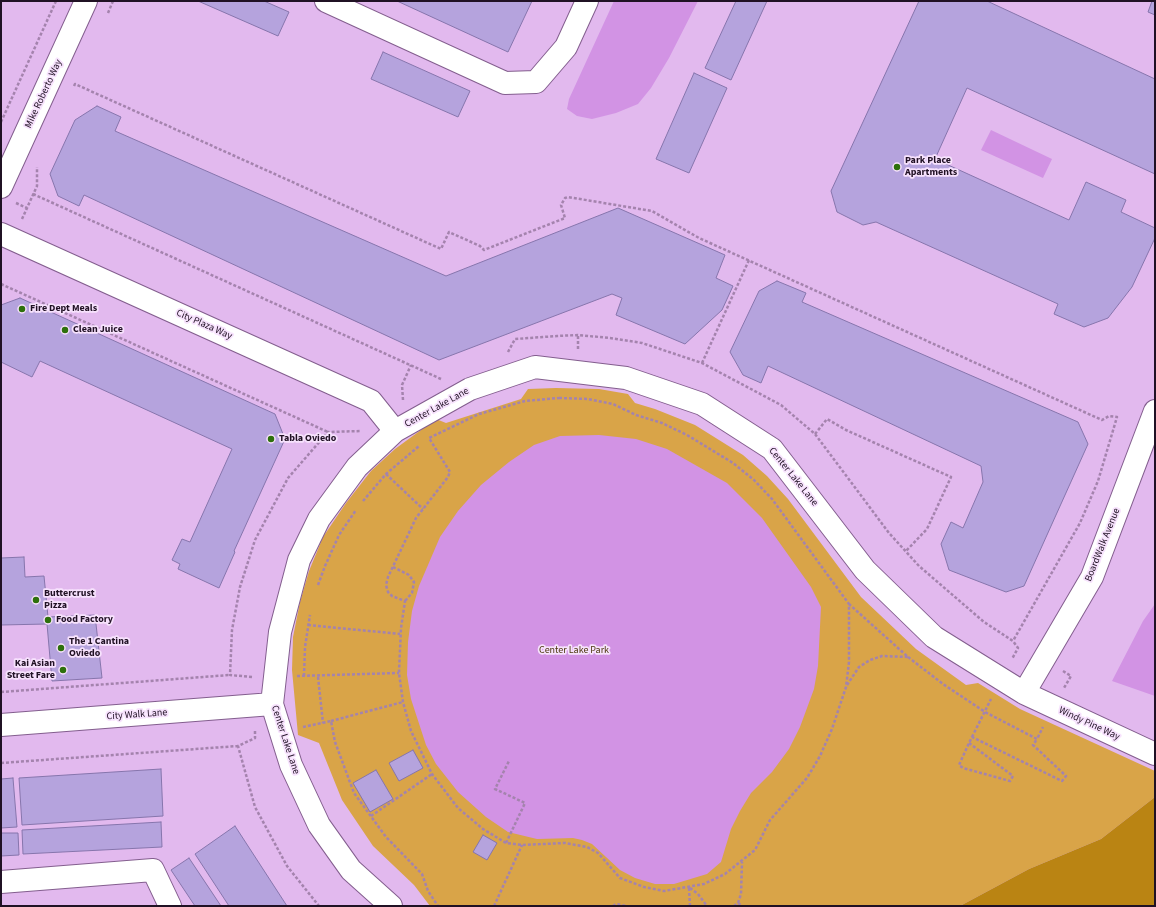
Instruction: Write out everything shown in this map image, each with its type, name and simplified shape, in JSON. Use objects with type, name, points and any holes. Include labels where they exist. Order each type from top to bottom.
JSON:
[{"type":"street","name":"Mike Roberto Way","points":[[1,187],[86,1]]},
{"type":"street","points":[[326,1],[505,83],[536,82],[566,47],[587,1]]},
{"type":"street","name":"City Plaza Way","points":[[1,234],[371,401],[395,431]]},
{"type":"street","name":"Center Lake Lane","points":[[381,903],[351,870],[319,825],[262,705],[299,560],[319,519],[357,467],[395,431],[470,389],[536,367],[626,378],[702,404],[772,449],[866,570],[934,637],[1024,693]]},
{"type":"street","name":"BoardWalk Avenue","points":[[1024,693],[1092,577],[1155,411]]},
{"type":"street","name":"Windy Pine Way","points":[[1024,693],[1155,754]]},
{"type":"street","name":"City Walk Lane","points":[[1,725],[262,705]]},
{"type":"street","points":[[1,882],[153,870],[170,906]]},
{"type":"path","points":[[1,122],[56,1]]},
{"type":"path","points":[[72,91],[75,84],[441,249],[449,232],[480,246],[484,250],[565,218],[561,205],[565,198],[568,197],[652,211],[699,238],[1102,420],[1109,416],[1117,417],[1098,481],[1080,523],[1013,641]]},
{"type":"path","points":[[40,162],[36,169],[37,186],[33,194],[440,379],[448,376]]},
{"type":"path","points":[[702,363],[749,260]]},
{"type":"path","points":[[1,284],[328,432],[363,431]]},
{"type":"path","points":[[507,353],[515,340],[557,336]]},
{"type":"path","points":[[403,400],[402,385],[411,365]]},
{"type":"path","points":[[362,502],[386,474],[405,456],[429,438],[479,414],[525,401],[547,399],[588,399],[612,404],[636,415],[662,423],[712,449],[754,480],[772,499],[849,604],[908,658],[984,712],[1037,739]]},
{"type":"path","points":[[815,434],[827,419],[846,430],[951,477],[927,529],[906,551]]},
{"type":"path","points":[[230,675],[232,630],[240,587],[255,540],[288,478],[328,432]]},
{"type":"path","points":[[405,602],[392,596],[388,592],[386,585],[416,518],[448,477],[450,472],[429,438]]},
{"type":"path","points":[[386,474],[423,509]]},
{"type":"path","points":[[317,589],[325,566],[339,535],[358,508]]},
{"type":"path","points":[[393,567],[409,575],[414,582],[412,593],[405,602],[400,634],[399,673],[403,702],[411,731],[432,774],[458,808],[483,829],[506,843],[522,845],[565,843],[579,844],[598,853],[616,874],[635,885],[664,891],[689,888],[715,880],[750,855],[757,847],[770,820],[807,778],[820,756],[832,729],[852,675],[859,667],[870,660],[882,656],[908,658]]},
{"type":"path","points":[[846,688],[849,662],[849,604]]},
{"type":"path","points":[[310,613],[305,647],[304,676],[318,677],[399,673]]},
{"type":"path","points":[[308,625],[400,634]]},
{"type":"path","points":[[1,692],[230,675],[249,677],[262,705],[255,738],[238,746],[1,763]]},
{"type":"path","points":[[318,677],[323,723],[403,702]]},
{"type":"path","points":[[969,744],[1013,776],[1010,781],[963,768],[959,765],[984,712]]},
{"type":"path","points":[[331,721],[335,742],[354,793],[386,837],[422,874],[428,892],[438,906]]},
{"type":"path","points":[[972,737],[1062,781],[1066,776],[1033,745],[1046,723]]},
{"type":"path","points":[[238,746],[255,806],[287,866],[319,906]]},
{"type":"path","points":[[506,843],[525,804],[495,789],[509,761]]},
{"type":"path","points":[[371,816],[432,774]]},
{"type":"path","points":[[494,906],[522,845]]},
{"type":"path","points":[[734,906],[738,903],[743,872],[742,862]]},
{"type":"path","points":[[689,888],[698,894],[707,906]]},
{"type":"path","points":[[689,888],[690,906]]},
{"type":"path","points":[[738,903],[742,906]]},
{"type":"path","points":[[613,906],[616,904],[627,906]]},
{"type":"green space","name":"Center Lake Park","points":[[528,389],[599,389],[628,394],[635,403],[655,409],[695,425],[743,455],[767,476],[788,499],[861,597],[916,649],[966,685],[978,683],[1020,709],[1155,771],[1155,797],[1101,839],[1029,869],[960,906],[430,906],[414,885],[373,846],[342,800],[319,743],[298,735],[292,670],[293,637],[300,602],[309,571],[323,537],[346,503],[371,471],[395,449],[436,419],[446,423],[521,399]]},
{"type":"shaded area","points":[[614,1],[698,1],[669,58],[651,88],[638,104],[616,113],[592,119],[577,116],[567,109],[569,99]]},
{"type":"shaded area","points":[[991,130],[1052,159],[1043,178],[981,150]]},
{"type":"shaded area","points":[[599,435],[636,439],[667,449],[727,483],[762,518],[811,587],[821,607],[818,666],[814,689],[800,727],[789,749],[772,772],[751,793],[740,811],[731,829],[721,862],[707,874],[674,884],[655,884],[635,878],[620,870],[592,844],[582,840],[573,838],[537,839],[508,832],[486,817],[458,792],[436,764],[426,745],[411,699],[407,675],[408,642],[412,611],[419,586],[440,537],[458,511],[481,485],[509,462],[534,445],[560,436]]},
{"type":"shaded area","points":[[1155,604],[1155,696],[1112,681],[1143,621]]},
{"type":"shaded area","points":[[1155,797],[1155,906],[960,906],[1029,869],[1101,839]]},
{"type":"building","points":[[198,1],[264,1],[289,12],[278,36]]},
{"type":"building","points":[[397,1],[532,1],[508,52]]},
{"type":"building","points":[[736,1],[767,1],[731,80],[705,68]]},
{"type":"building","name":"Park Place Apartments","points":[[919,1],[987,1],[1155,79],[1155,174],[967,88],[935,159],[1069,220],[1086,182],[1126,200],[1121,212],[1155,228],[1155,238],[1132,287],[1108,318],[1084,327],[1054,314],[1058,304],[876,222],[863,225],[837,212],[831,191]]},
{"type":"building","points":[[1152,1],[1155,1],[1155,15],[1148,12]]},
{"type":"building","points":[[383,52],[470,91],[458,117],[371,79]]},
{"type":"building","points":[[694,73],[727,88],[689,173],[656,159]]},
{"type":"building","points":[[97,106],[121,117],[115,131],[446,276],[618,208],[725,255],[716,278],[733,286],[722,310],[685,344],[616,315],[622,298],[612,294],[439,360],[84,195],[79,206],[58,196],[50,174],[75,120]]},
{"type":"building","points":[[777,281],[806,293],[802,302],[1078,422],[1088,444],[1024,586],[1006,592],[949,570],[941,544],[951,522],[963,528],[983,482],[981,466],[768,366],[761,383],[743,375],[730,352],[759,291]]},
{"type":"building","points":[[20,298],[275,414],[285,439],[234,551],[235,552],[219,588],[178,569],[180,564],[172,560],[182,539],[190,542],[232,449],[40,361],[32,377],[1,362],[1,305]]},
{"type":"building","name":"Food Factory","points":[[24,557],[25,577],[44,576],[48,617],[95,615],[102,678],[52,681],[47,624],[1,625],[1,558]]},
{"type":"building","points":[[413,750],[423,768],[399,781],[389,763]]},
{"type":"building","points":[[161,769],[163,816],[22,825],[19,778]]},
{"type":"building","points":[[376,770],[393,799],[370,812],[353,783]]},
{"type":"building","points":[[13,778],[17,827],[1,828],[1,779]]},
{"type":"building","points":[[161,822],[162,847],[23,854],[22,830]]},
{"type":"building","points":[[235,826],[287,906],[229,906],[195,854]]},
{"type":"building","points":[[1,833],[18,833],[19,855],[1,856]]},
{"type":"building","points":[[483,835],[497,843],[487,860],[473,852]]},
{"type":"building","points":[[189,858],[221,906],[195,906],[171,870]]},
{"type":"place","name":"Park Place Apartments","points":[[897,167]]},
{"type":"place","name":"Fire Dept Meals","points":[[22,309]]},
{"type":"place","name":"Clean Juice","points":[[65,330]]},
{"type":"place","name":"Tabla Oviedo","points":[[271,439]]},
{"type":"place","name":"Buttercrust Pizza","points":[[36,600]]},
{"type":"place","name":"Food Factory","points":[[48,620]]},
{"type":"place","name":"The 1 Cantina Oviedo","points":[[61,648]]},
{"type":"place","name":"Kai Asian Street Fare","points":[[63,670]]}]
